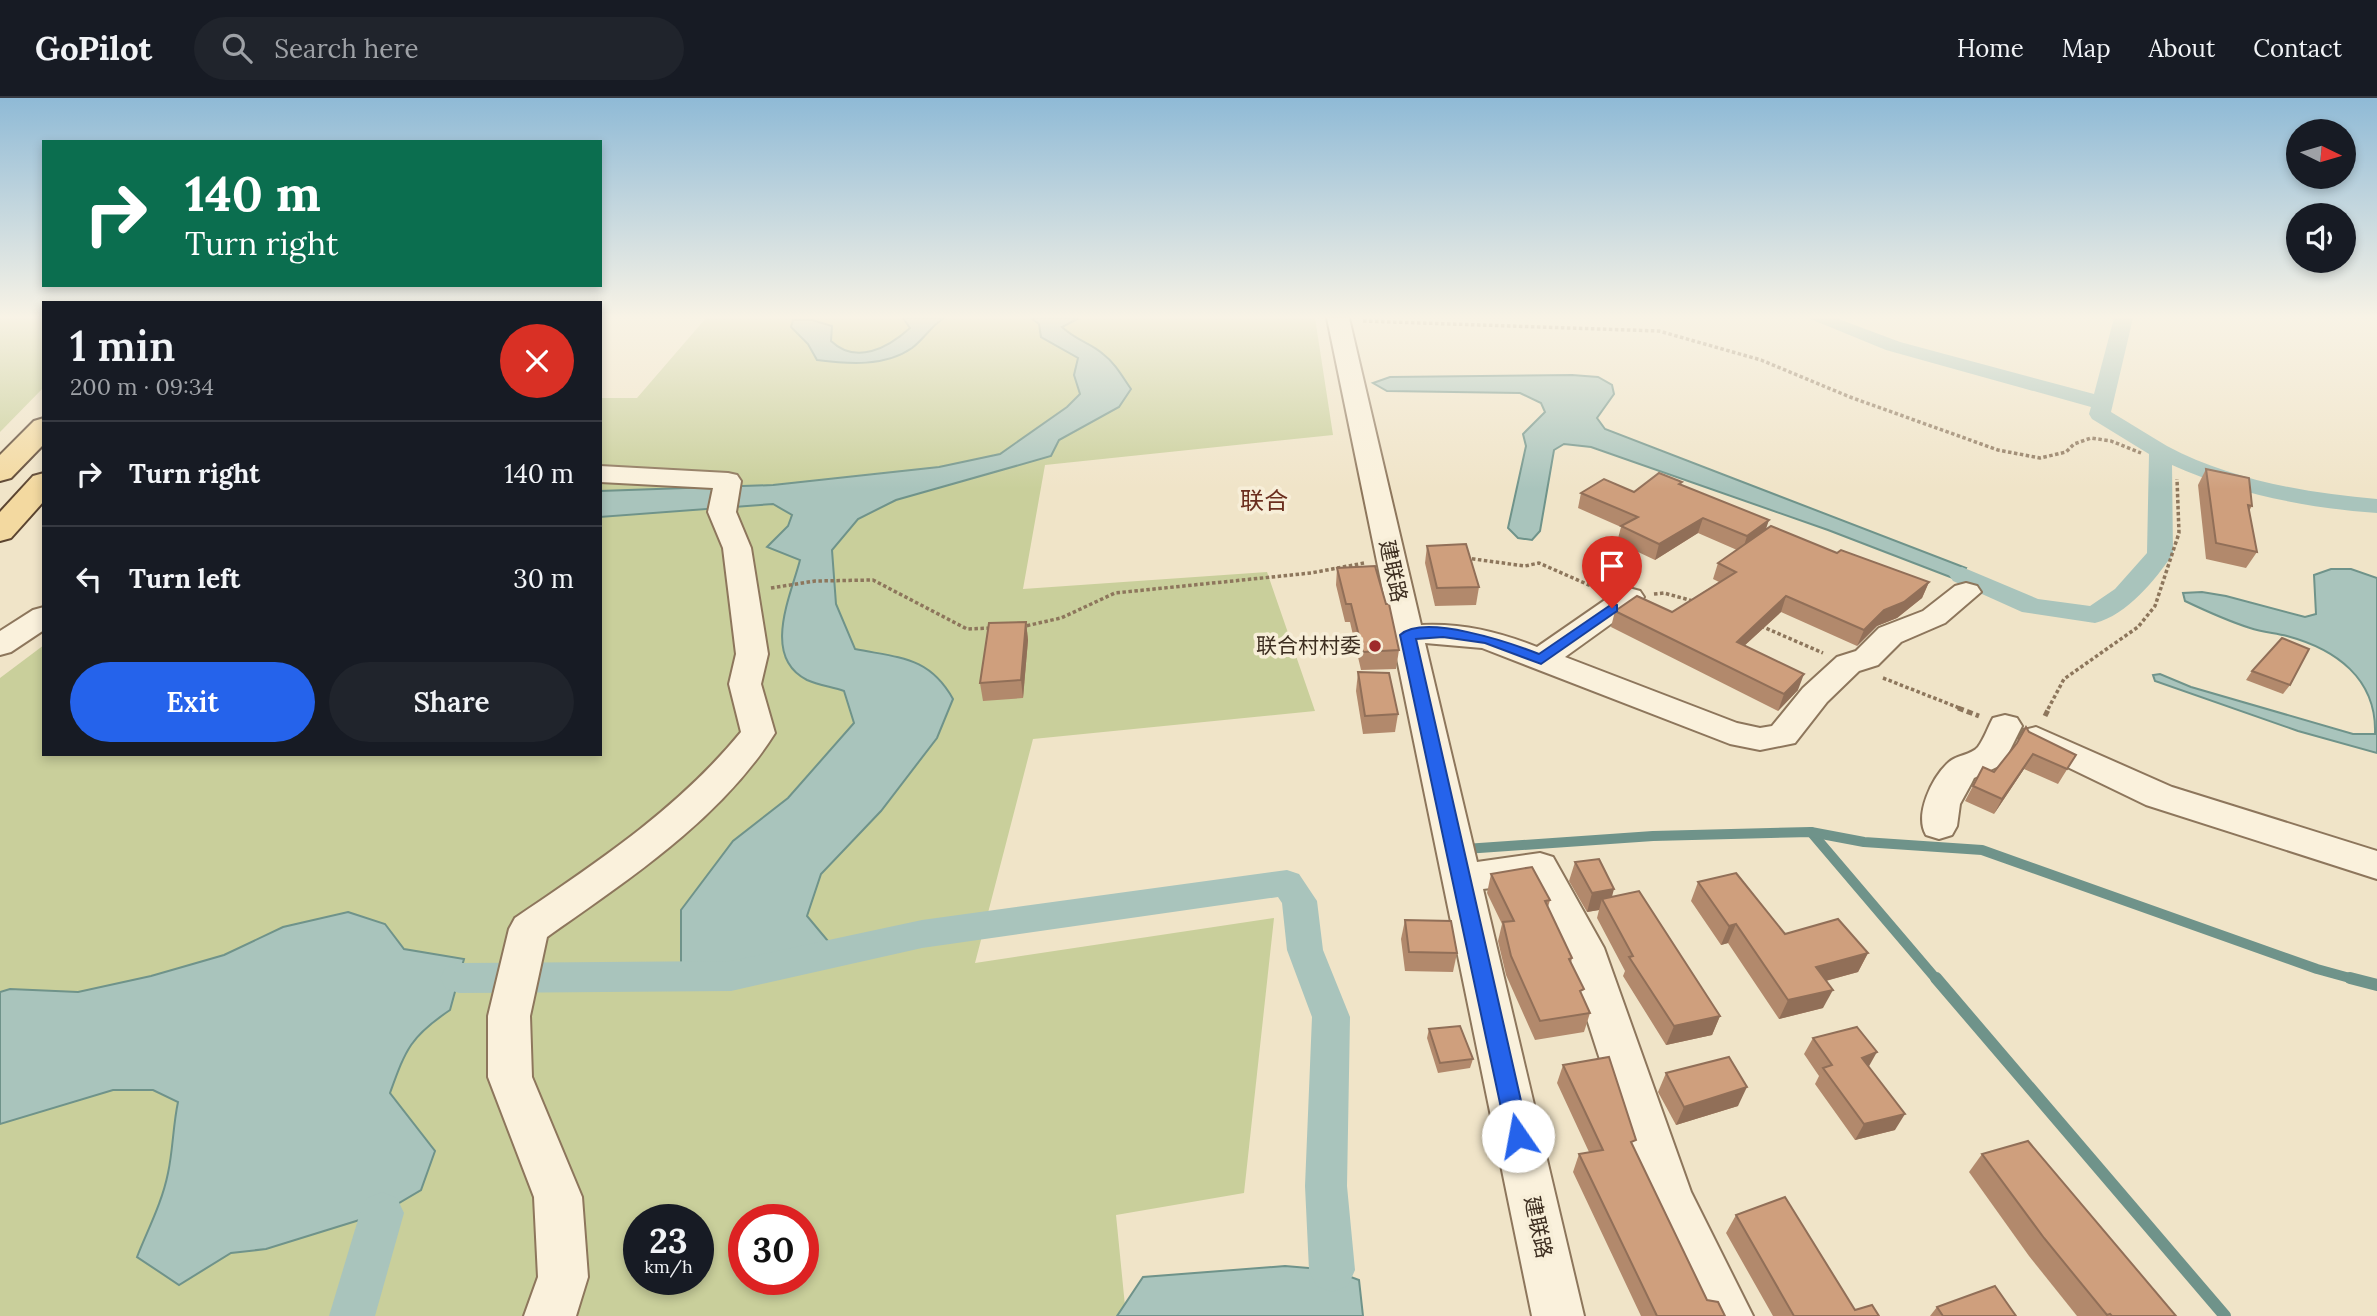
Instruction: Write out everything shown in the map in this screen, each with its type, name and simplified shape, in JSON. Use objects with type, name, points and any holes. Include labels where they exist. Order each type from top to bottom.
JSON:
[{"type":"main road","points":[[0,472],[42,429]]},
{"type":"main road","points":[[0,531],[42,484]]},
{"type":"street","name":"建联路","points":[[1350,375],[1558,1316]]},
{"type":"street","points":[[550,1316],[563,1277],[558,1197],[510,1077],[509,1016],[529,929],[660,835],[720,780],[758,733],[746,684],[752,654],[737,548],[725,496],[602,474]]},
{"type":"street","points":[[1408,635],[1443,633],[1488,639],[1730,733],[1760,738],[1783,734],[1815,695],[1848,664],[1867,658],[1890,635],[1934,617],[1966,592]]},
{"type":"street","points":[[1541,660],[1629,597]]},
{"type":"street","points":[[0,645],[42,617]]},
{"type":"street","points":[[1939,826],[1941,804],[1962,770],[1991,756],[2019,731],[2159,796],[2377,865]]},
{"type":"street","points":[[1461,878],[1540,867],[1584,948],[1669,1199],[1727,1316]]},
{"type":"path","points":[[1797,375],[1850,397],[1998,450],[2039,458],[2066,452],[2074,442],[2091,438],[2110,440],[2141,453]]},
{"type":"path","points":[[1760,625],[1848,664],[2019,731],[2064,679],[2138,627],[2155,606],[2179,533],[2177,479]]},
{"type":"path","points":[[1462,557],[1525,566],[1539,563],[1614,596],[1664,593],[1701,604]]},
{"type":"path","points":[[1020,627],[1061,618],[1115,593],[1189,583],[1311,573],[1390,558]]},
{"type":"path","points":[[742,593],[815,580],[873,580],[967,629],[1007,628]]},
{"type":"green space","points":[[0,375],[42,375],[42,389],[0,432]]},
{"type":"green space","points":[[657,375],[1324,375],[1333,435],[1045,465],[1023,589],[1267,572],[1315,711],[1033,739],[975,963],[1274,918],[1244,1193],[1116,1215],[1126,1316],[0,1316],[0,678],[42,646],[42,756],[602,756],[602,398],[637,398]]},
{"type":"water","points":[[1074,375],[1121,375],[1131,389],[1119,407],[1059,440],[1051,456],[896,500],[858,519],[832,550],[836,604],[855,649],[899,657],[923,667],[934,674],[953,699],[937,738],[881,811],[821,874],[807,916],[838,953],[681,976],[681,910],[733,841],[788,798],[854,723],[844,691],[807,680],[793,670],[785,656],[783,624],[800,560],[767,547],[788,526],[792,515],[773,504],[602,517],[602,491],[773,485],[939,467],[1000,454],[1067,407],[1080,394]]},
{"type":"water","points":[[1390,377],[1598,377],[1612,385],[1614,394],[1597,418],[1605,429],[1966,568],[1958,580],[1828,530],[1591,447],[1564,444],[1554,450],[1540,531],[1532,540],[1518,538],[1508,528],[1526,446],[1523,434],[1545,412],[1541,403],[1520,393],[1387,391],[1373,383]]},
{"type":"water","points":[[2331,569],[2351,569],[2377,578],[2377,753],[2298,731],[2155,681],[2153,675],[2160,674],[2191,687],[2353,734],[2375,734],[2374,714],[2369,697],[2350,669],[2336,658],[2305,642],[2217,616],[2185,601],[2183,593],[2202,592],[2226,596],[2305,617],[2316,614],[2314,575]]},
{"type":"water","points":[[348,912],[385,924],[404,949],[464,959],[450,1010],[426,1028],[411,1045],[390,1093],[435,1151],[421,1190],[382,1213],[266,1249],[231,1253],[179,1285],[137,1257],[165,1184],[178,1102],[153,1090],[113,1090],[0,1124],[0,992],[10,989],[78,992],[151,976],[224,955],[283,927]]},
{"type":"water","points":[[1285,1266],[1332,1270],[1359,1280],[1363,1316],[1117,1316],[1143,1277]]},
{"type":"building","points":[[2206,469],[2249,478],[2252,506],[2248,505],[2257,552],[2216,543]]},
{"type":"building","points":[[1659,473],[1682,482],[1679,484],[1769,520],[1747,536],[1703,518],[1659,544],[1621,526],[1638,517],[1581,493],[1604,479],[1634,492]]},
{"type":"building","points":[[1771,526],[1837,553],[1841,550],[1929,582],[1904,602],[1884,610],[1864,630],[1786,596],[1737,642],[1804,674],[1784,694],[1615,611],[1637,596],[1672,612],[1736,572],[1718,563]]},
{"type":"building","points":[[1466,544],[1479,587],[1437,588],[1427,546]]},
{"type":"building","points":[[1375,566],[1386,604],[1389,604],[1399,650],[1363,652],[1351,604],[1346,604],[1337,568]]},
{"type":"building","points":[[1026,622],[1021,680],[980,683],[989,623]]},
{"type":"building","points":[[2282,638],[2309,649],[2290,685],[2252,671]]},
{"type":"building","points":[[1358,672],[1389,673],[1398,714],[1365,716]]},
{"type":"building","points":[[2026,727],[2029,732],[2076,755],[2067,769],[2033,754],[2002,799],[1973,786],[1983,767],[1994,772]]},
{"type":"building","points":[[1599,859],[1614,889],[1592,893],[1575,862]]},
{"type":"building","points":[[1532,867],[1550,900],[1545,901],[1572,958],[1569,959],[1584,989],[1580,991],[1590,1013],[1540,1021],[1511,956],[1503,922],[1514,921],[1491,874]]},
{"type":"building","points":[[1736,873],[1785,934],[1838,919],[1868,953],[1816,967],[1833,990],[1788,1000],[1736,924],[1729,926],[1698,882]]},
{"type":"building","points":[[1639,891],[1720,1016],[1674,1026],[1629,957],[1633,956],[1602,899]]},
{"type":"building","points":[[1405,920],[1451,921],[1457,953],[1409,952]]},
{"type":"building","points":[[1460,1026],[1473,1059],[1440,1063],[1429,1029]]},
{"type":"building","points":[[1857,1027],[1877,1052],[1862,1058],[1905,1114],[1864,1124],[1823,1068],[1832,1065],[1813,1038]]},
{"type":"building","points":[[1609,1057],[1636,1140],[1631,1142],[1707,1300],[1718,1302],[1725,1316],[1657,1316],[1579,1154],[1603,1150],[1563,1065]]},
{"type":"building","points":[[1729,1057],[1747,1087],[1684,1107],[1666,1073]]},
{"type":"building","points":[[2028,1141],[2176,1316],[2107,1315],[2044,1238],[1982,1154]]},
{"type":"building","points":[[1785,1197],[1855,1310],[1872,1305],[1879,1316],[1794,1316],[1736,1215]]},
{"type":"building","points":[[1995,1286],[2016,1316],[1943,1316],[1937,1307]]},
{"type":"waterway","points":[[1999,375],[2102,403]]},
{"type":"waterway","points":[[2110,375],[2100,414],[2160,451]]},
{"type":"waterway","points":[[1962,575],[2032,606],[2095,615],[2124,595],[2160,554],[2160,451]]},
{"type":"waterway","points":[[2160,451],[2212,473],[2266,489],[2321,500],[2377,506]]},
{"type":"waterway","points":[[1465,849],[1653,836],[1811,832]]},
{"type":"waterway","points":[[1811,832],[1864,842],[1982,850],[2317,969],[2357,980]]},
{"type":"waterway","points":[[1811,832],[1937,980]]},
{"type":"waterway","points":[[459,978],[731,976],[922,934],[1287,883],[1299,901],[1305,950],[1331,1017],[1326,1186],[1332,1270]]},
{"type":"waterway","points":[[1936,978],[2225,1316]]},
{"type":"waterway","points":[[2350,978],[2377,985]]},
{"type":"waterway","points":[[352,1316],[382,1213]]},
{"type":"place","name":"联合村村委","points":[[1375,646]]},
{"type":"district","name":"联合","points":[[1264,501]]},
{"type":"route","points":[[1518,1136],[1408,635],[1443,633],[1488,639],[1541,660],[1612,608]]}]
